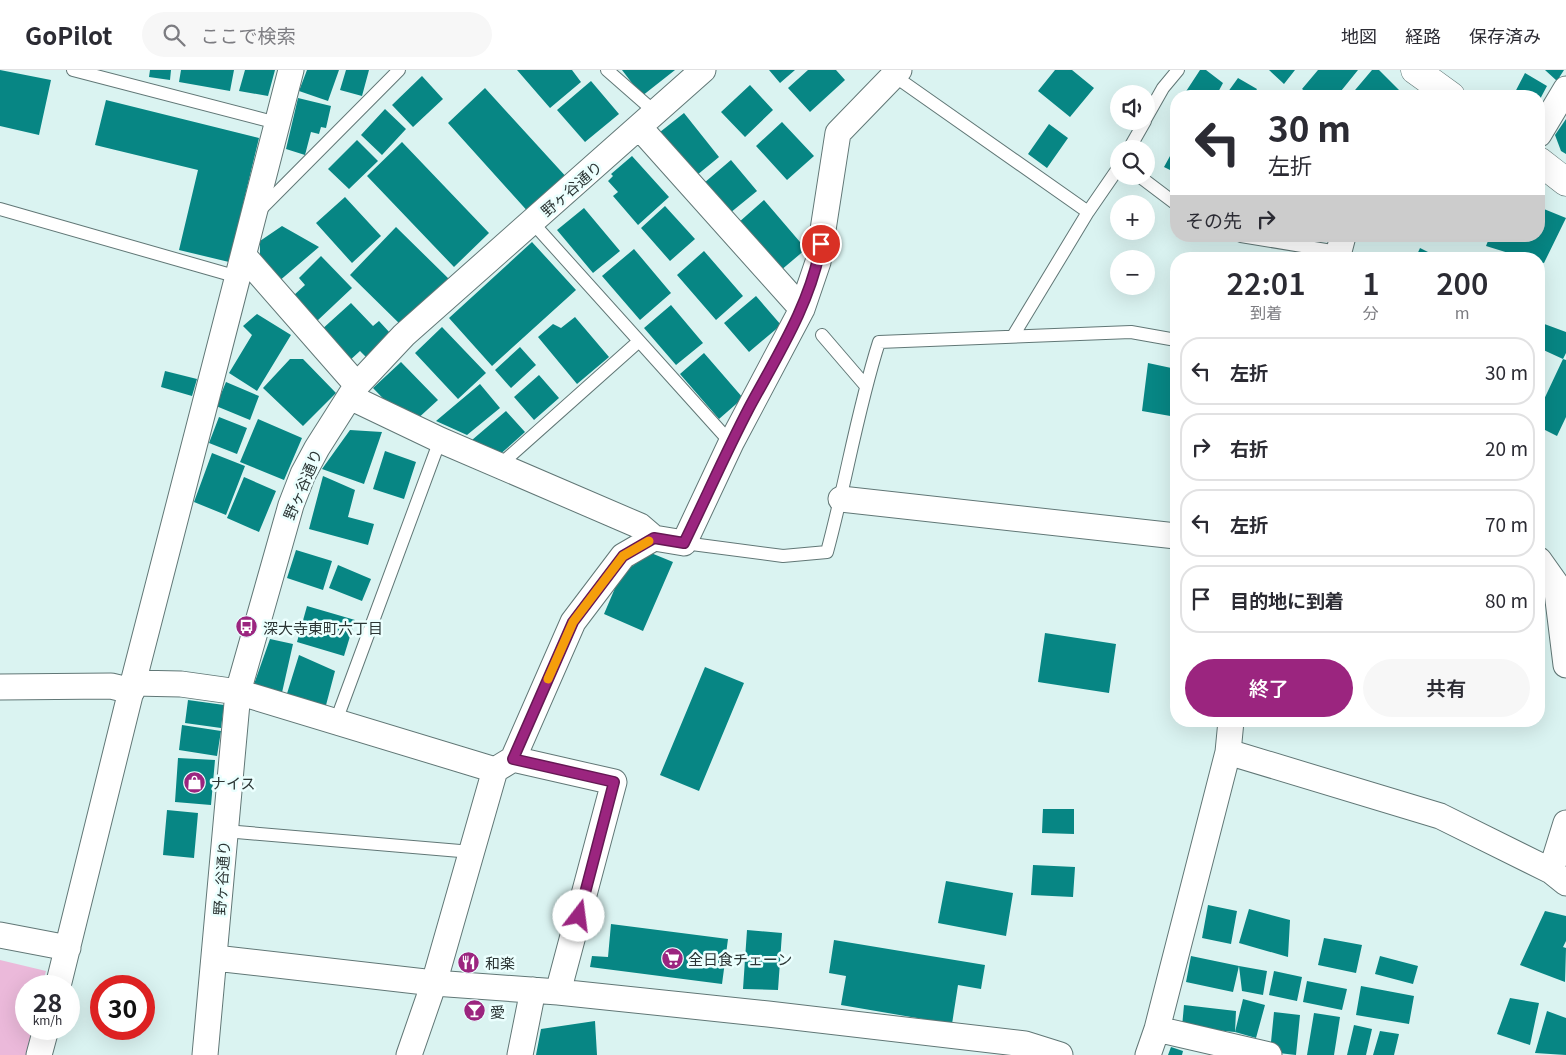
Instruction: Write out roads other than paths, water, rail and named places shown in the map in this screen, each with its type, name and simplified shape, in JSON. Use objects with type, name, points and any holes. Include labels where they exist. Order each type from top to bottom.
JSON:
[{"type":"street","points":[[61,975],[132,687],[291,70]]},
{"type":"street","name":"野ヶ谷通り","points":[[205,1055],[238,692],[291,505],[317,448],[354,391],[404,335],[704,70]]},
{"type":"street","points":[[241,266],[354,391],[440,440],[501,464],[640,526],[654,538],[684,543],[731,443],[802,309],[818,262],[838,133],[896,72]]},
{"type":"street","points":[[1545,124],[1566,88]]},
{"type":"street","points":[[648,120],[802,309]]},
{"type":"street","points":[[1545,166],[1566,182]]},
{"type":"street","points":[[841,499],[1170,535]]},
{"type":"street","points":[[409,1055],[434,983],[472,852],[504,765],[573,622],[623,556],[654,538]]},
{"type":"street","points":[[1545,569],[1554,583],[1566,665]]},
{"type":"street","points":[[0,687],[132,687],[181,684],[238,692],[336,721],[504,765],[614,782],[558,992]]},
{"type":"street","points":[[1148,1055],[1157,1029],[1228,752],[1230,727]]},
{"type":"street","points":[[1228,752],[1440,816],[1559,877],[1566,823]]},
{"type":"street","points":[[0,935],[68,948]]},
{"type":"street","points":[[215,958],[434,983],[558,992],[1015,1043],[1060,1055]]},
{"type":"street","points":[[520,1055],[533,990]]},
{"type":"street","points":[[1157,1029],[1269,1055]]},
{"type":"street","points":[[39,1055],[43,1040]]},
{"type":"lane","points":[[73,70],[277,123]]},
{"type":"lane","points":[[253,218],[399,70]]},
{"type":"lane","points":[[608,70],[648,120]]},
{"type":"lane","points":[[1155,102],[1163,88],[1178,70]]},
{"type":"lane","points":[[896,72],[1088,212]]},
{"type":"lane","points":[[1013,336],[1088,212],[1110,180]]},
{"type":"lane","points":[[1151,185],[1170,199]]},
{"type":"lane","points":[[0,208],[241,266]]},
{"type":"lane","points":[[532,222],[638,342],[731,443]]},
{"type":"lane","points":[[1286,242],[1339,249]]},
{"type":"lane","points":[[684,543],[783,556],[827,552],[841,499],[865,385],[879,342],[1131,332],[1170,339]]},
{"type":"lane","points":[[822,335],[865,385]]},
{"type":"lane","points":[[501,464],[638,342]]},
{"type":"lane","points":[[336,721],[440,440]]},
{"type":"lane","points":[[225,831],[472,852]]},
{"type":"place","name":"深大寺東町六丁目","points":[[247,627]]},
{"type":"place","name":"ナイス","points":[[195,782]]},
{"type":"place","name":"全日食チェーン","points":[[672,958]]},
{"type":"place","name":"和楽","points":[[469,962]]},
{"type":"place","name":"愛","points":[[474,1011]]}]
